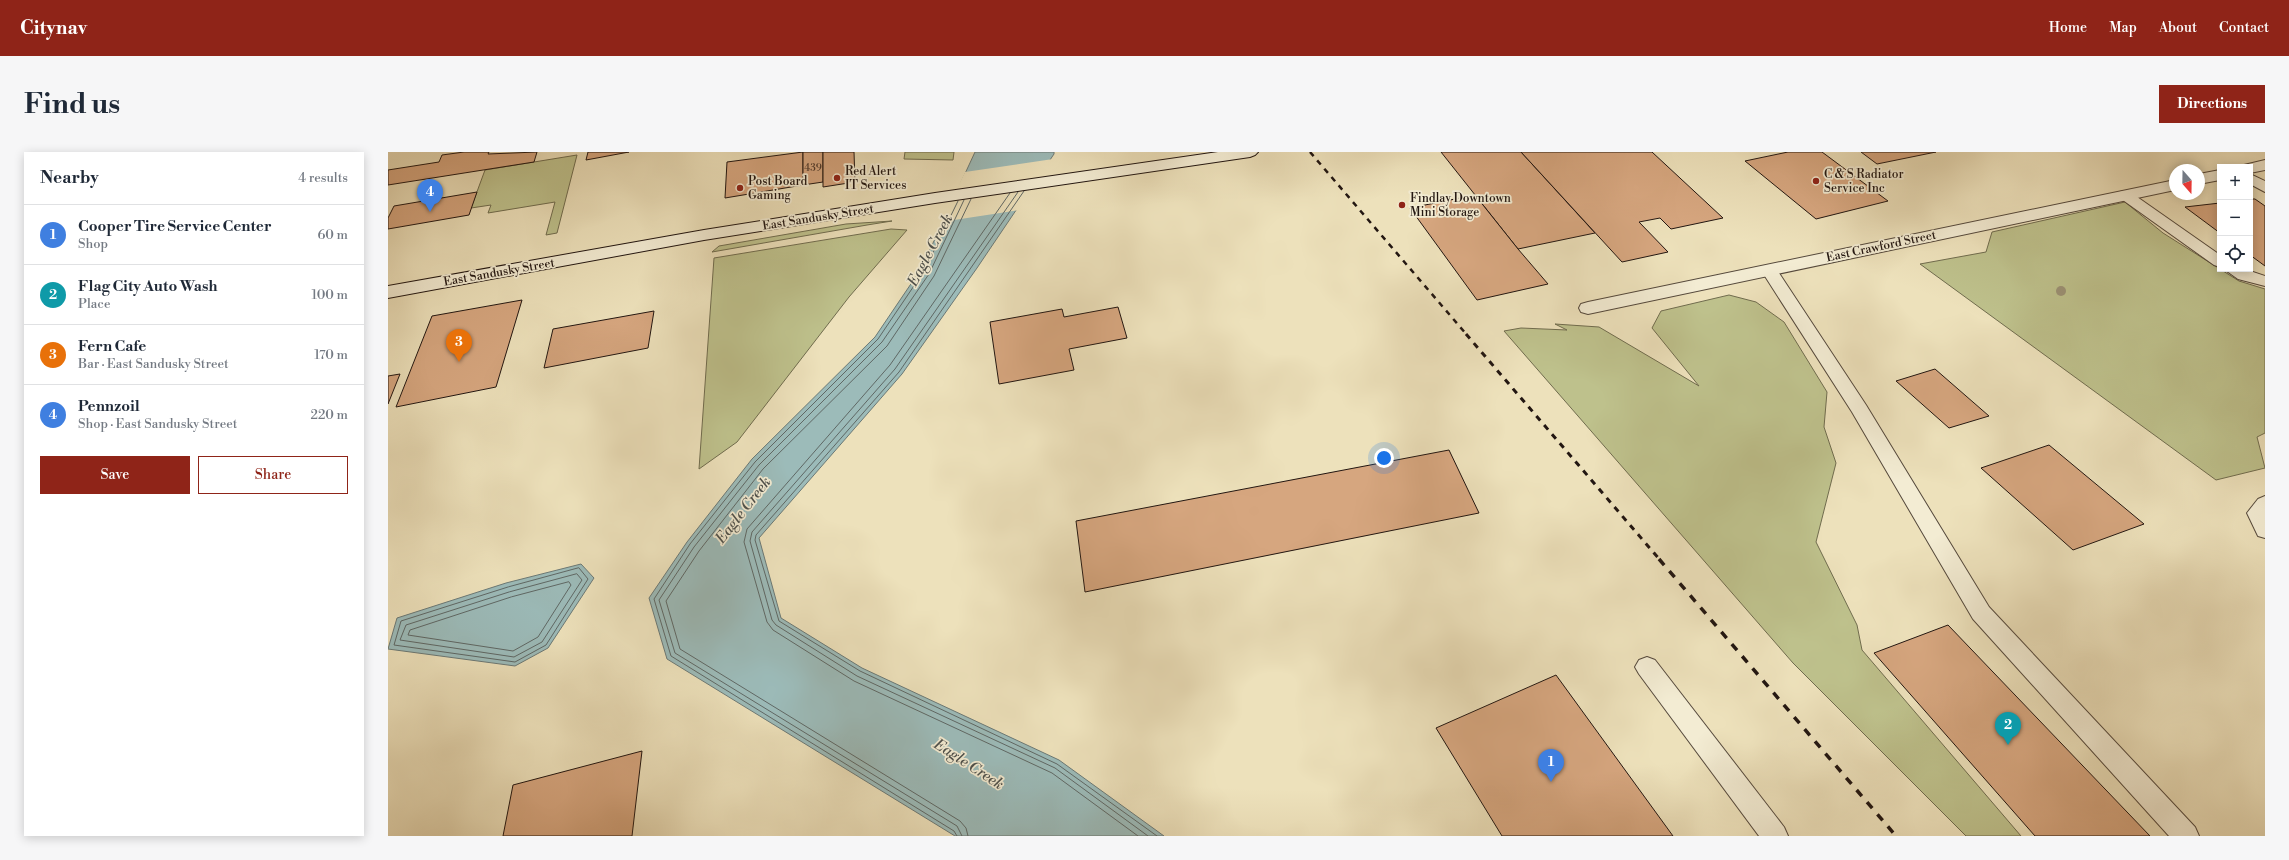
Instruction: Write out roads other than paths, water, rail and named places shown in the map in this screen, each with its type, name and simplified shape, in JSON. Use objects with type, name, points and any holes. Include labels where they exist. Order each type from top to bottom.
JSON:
[{"type":"main road","name":"East Sandusky Street","points":[[388,292],[704,235],[934,198],[1250,152]]},
{"type":"main road","points":[[2253,167],[2265,165]]},
{"type":"main road","points":[[2205,178],[2217,176]]},
{"type":"main road","name":"East Crawford Street","points":[[1588,308],[2169,186]]},
{"type":"lane","points":[[2253,180],[2265,188]]},
{"type":"lane","points":[[2125,195],[2217,260]]},
{"type":"lane","points":[[1769,270],[1859,409],[1981,613],[2186,836]]},
{"type":"lane","points":[[2237,272],[2244,276],[2265,281]]},
{"type":"lane","points":[[2265,504],[2257,513],[2265,530]]},
{"type":"lane","points":[[1647,667],[1775,836]]},
{"type":"water","name":"Eagle Creek","points":[[975,152],[1054,152],[1054,154],[977,268],[902,374],[759,538],[781,618],[862,668],[1059,760],[1164,836],[955,836],[667,659],[649,598],[687,542],[752,459],[875,337],[921,269]]},
{"type":"water","points":[[581,564],[594,578],[548,648],[515,666],[388,649],[397,618],[506,583]]},
{"type":"railway","points":[[1310,152],[1467,335]]},
{"type":"railway","points":[[1466,334],[1660,560]]},
{"type":"railway","points":[[1659,559],[1896,836]]},
{"type":"place","name":"Red Alert IT Services","points":[[837,178]]},
{"type":"place","name":"C & S Radiator Service Inc","points":[[1816,181]]},
{"type":"place","name":"Post Board Gaming","points":[[740,188]]},
{"type":"place","name":"Findlay Downtown Mini Storage","points":[[1402,205]]},
{"type":"place","name":"Pennzoil","points":[[430,212]]},
{"type":"place","name":"Fern Cafe","points":[[459,362]]},
{"type":"place","name":"Flag City Auto Wash","points":[[2008,745]]},
{"type":"place","name":"Cooper Tire Service Center","points":[[1551,782]]}]
